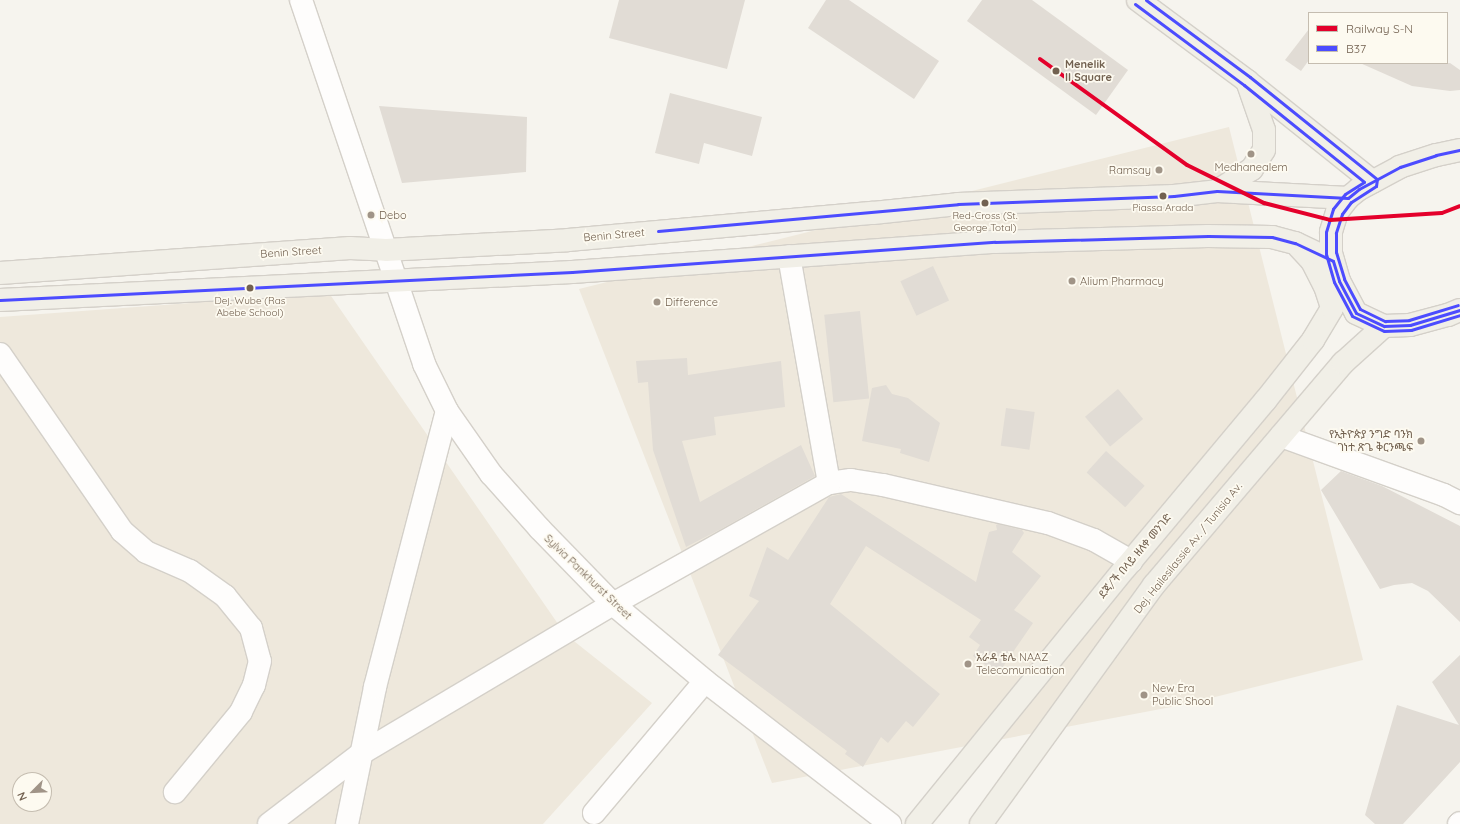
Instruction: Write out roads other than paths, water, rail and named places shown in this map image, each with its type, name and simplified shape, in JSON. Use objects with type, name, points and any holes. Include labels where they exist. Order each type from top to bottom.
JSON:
[{"type":"main road","points":[[1138,0],[1246,81],[1373,182]]},
{"type":"main road","points":[[1217,191],[1252,169],[1264,150],[1264,130],[1246,81]]},
{"type":"main road","points":[[1460,150],[1436,155],[1400,167],[1373,182],[1348,198],[1337,212],[1331,232],[1331,253],[1336,271],[1356,313],[1384,326],[1410,326],[1448,316],[1460,310]]},
{"type":"main road","name":"Benin Street","points":[[0,273],[350,248],[386,250],[568,240],[874,213],[958,204],[1166,196],[1217,191],[1348,198]]},
{"type":"main road","points":[[0,300],[572,272],[995,242],[1177,237],[1272,237],[1296,243],[1336,271]]},
{"type":"main road","points":[[568,240],[572,272]]},
{"type":"main road","points":[[1296,243],[1312,260],[1325,286],[1332,308]]},
{"type":"main road","name":"ደጃ/ች በላይ ዘለቀ መንገድ","points":[[918,824],[1131,561],[1313,340],[1332,308],[1336,271]]},
{"type":"main road","name":"Dej. Hailesilassie Av. / Tunisia Av.","points":[[981,824],[1154,585],[1343,363],[1384,326]]},
{"type":"street","name":"Sylvia Pankhurst Street","points":[[301,0],[386,250],[394,280],[424,364],[448,411],[491,474],[540,529],[613,604],[705,681],[890,824]]},
{"type":"street","points":[[789,257],[829,483]]},
{"type":"street","points":[[0,354],[122,531],[146,552],[190,571],[225,596],[251,628],[260,661],[254,685],[241,712],[175,792]]},
{"type":"street","points":[[347,824],[375,687],[448,411]]},
{"type":"street","points":[[1281,436],[1460,502]]},
{"type":"street","points":[[269,824],[362,753],[613,604],[829,483],[851,480],[883,485],[1048,523],[1094,540],[1131,561]]},
{"type":"street","points":[[594,813],[705,681]]},
{"type":"rail line","name":"S-N","points":[[1040,59],[1187,165],[1264,203],[1330,220],[1442,213],[1460,206]]},
{"type":"place","name":"Menelik II Square","points":[[1056,71]]},
{"type":"place","name":"Medhanealem","points":[[1251,154]]},
{"type":"place","name":"Ramsay","points":[[1159,170]]},
{"type":"place","name":"Piassa Arada","points":[[1163,196]]},
{"type":"place","name":"Red-Cross (St. George Total)","points":[[985,203]]},
{"type":"place","name":"Debo","points":[[371,215]]},
{"type":"place","name":"Alium Pharmacy","points":[[1072,281]]},
{"type":"place","name":"Dej. Wube (Ras Abebe School)","points":[[250,288]]},
{"type":"place","name":"Difference","points":[[657,302]]},
{"type":"place","name":"የኢትዮጵያ ንግድ ባንክ ገነተ ጽጌ ቅርንጫፍ","points":[[1421,441]]},
{"type":"place","name":"አራዳ ቴሌ NAAZ Telecomunication","points":[[968,664]]},
{"type":"place","name":"New Era Public Shool","points":[[1144,695]]}]
